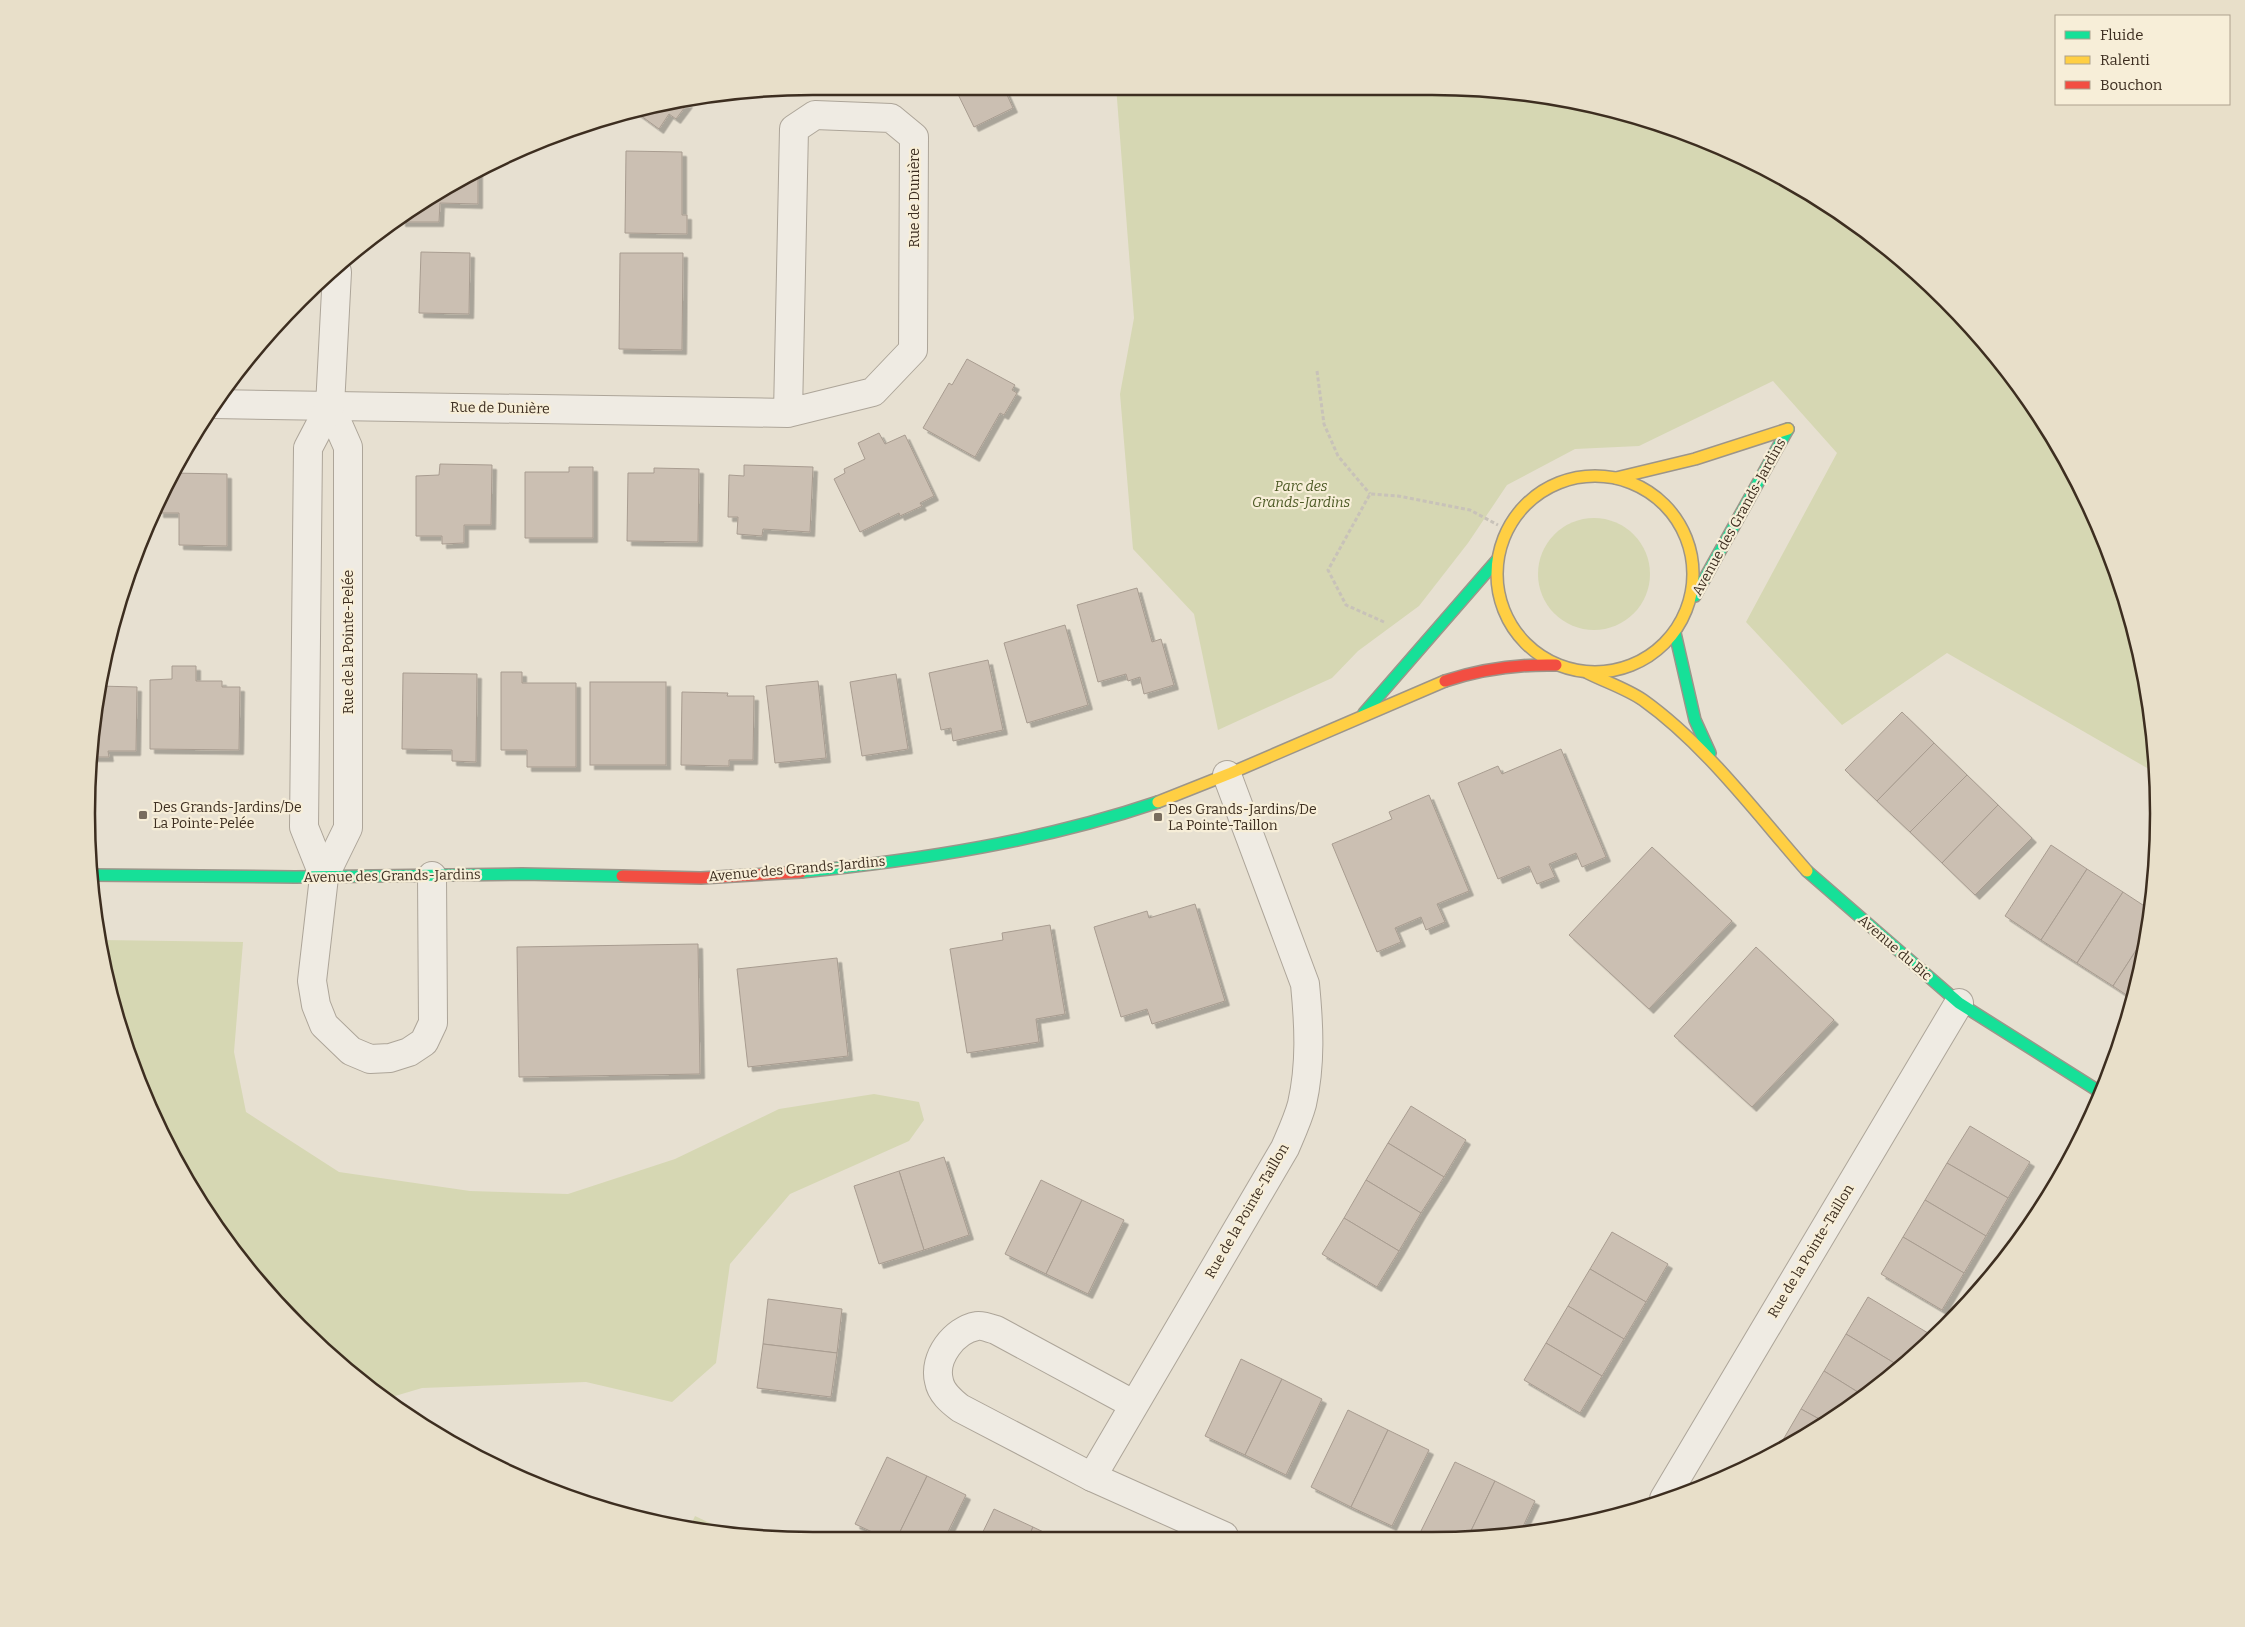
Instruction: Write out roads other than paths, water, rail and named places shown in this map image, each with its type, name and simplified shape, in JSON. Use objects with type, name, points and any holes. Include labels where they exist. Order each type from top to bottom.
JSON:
[{"type":"street","name":"Rue de Dunière","points":[[223,404],[788,413],[873,392],[913,350],[914,137],[891,118],[815,115],[794,129],[788,413]]},
{"type":"street","name":"Rue de la Pointe-Pelée","points":[[324,878],[304,827],[308,448],[330,406],[338,275]]},
{"type":"street","name":"Rue de la Pointe-Pelée","points":[[330,406],[348,447],[348,828],[324,878],[312,981],[316,1005],[324,1025],[336,1039],[351,1051],[370,1059],[390,1058],[409,1052],[424,1042],[433,1023],[432,876]]},
{"type":"street","name":"Avenue des Grands-Jardins","points":[[1616,478],[1695,459],[1788,429],[1690,604]]},
{"type":"street","points":[[1583,476],[1616,478],[1646,489],[1671,510],[1688,539],[1694,571],[1690,604],[1675,633],[1651,656],[1621,670],[1588,673],[1556,666],[1528,647],[1508,622],[1498,592],[1497,560],[1507,530],[1526,504],[1552,485],[1583,476]]},
{"type":"street","name":"Avenue des Grands-Jardins","points":[[1360,718],[1497,560]]},
{"type":"street","name":"Avenue du Bic","points":[[1675,633],[1696,720],[1718,770]]},
{"type":"street","name":"Avenue des Grands-Jardins","points":[[98,874],[324,878],[500,874],[702,878],[802,872],[897,860],[1065,829],[1146,807],[1227,775],[1438,682],[1476,670],[1504,665],[1556,666]]},
{"type":"street","name":"Avenue du Bic","points":[[1588,673],[1641,699],[1672,723],[1718,770],[1807,871],[1959,1003],[2095,1089]]},
{"type":"street","name":"Rue de la Pointe-Taillon","points":[[1092,1477],[1133,1404],[1285,1148],[1302,1106],[1309,1064],[1305,984],[1227,775]]},
{"type":"street","name":"Rue de la Pointe-Taillon","points":[[1668,1492],[1959,1003]]},
{"type":"street","points":[[1133,1404],[996,1330],[978,1325],[960,1331],[949,1344],[937,1372],[939,1383],[947,1398],[960,1408],[1092,1477],[1215,1532]]},
{"type":"place","name":"Des Grands-Jardins/De La Pointe-Pelée","points":[[143,815]]},
{"type":"place","name":"Des Grands-Jardins/De La Pointe-Taillon","points":[[1158,817]]},
{"type":"park label","name":"Parc des Grands-Jardins","points":[[1301,494]]}]
